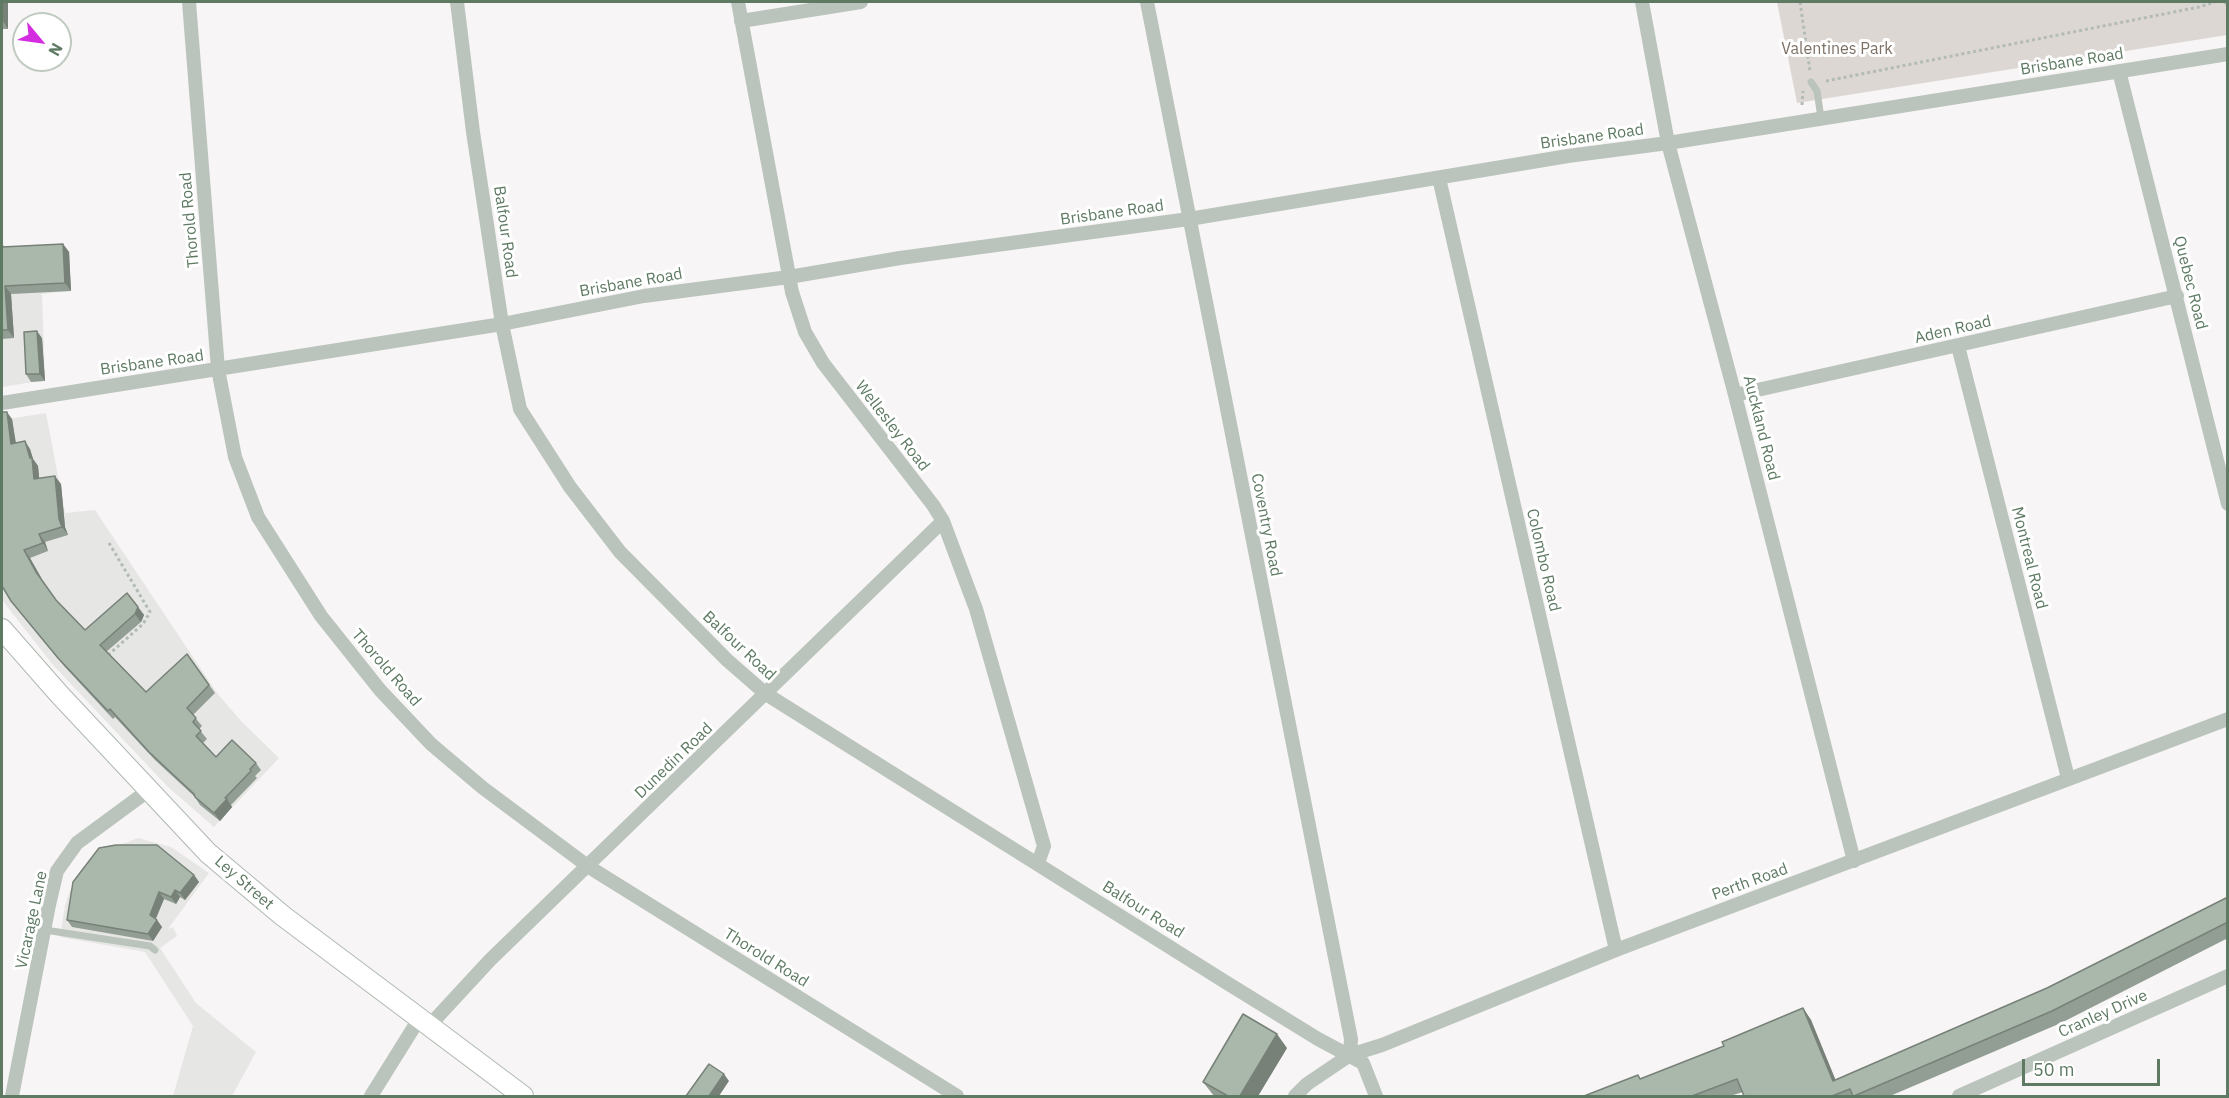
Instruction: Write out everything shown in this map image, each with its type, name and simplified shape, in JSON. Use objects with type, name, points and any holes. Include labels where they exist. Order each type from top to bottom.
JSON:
[{"type":"street","name":"Thorold Road","points":[[189,2],[218,369],[235,458],[258,517],[321,616],[380,690],[431,744],[483,788],[589,867],[957,1096]]},
{"type":"street","name":"Balfour Road","points":[[457,2],[502,324],[520,409],[570,488],[620,552],[727,660],[766,694],[1318,1039],[1350,1055]]},
{"type":"street","name":"Wellesley Road","points":[[738,2],[792,292],[806,332],[823,363],[944,521],[976,609],[1044,846],[1038,863]]},
{"type":"street","points":[[741,21],[861,2]]},
{"type":"street","name":"Coventry Road","points":[[1147,2],[1351,1039],[1350,1055]]},
{"type":"street","name":"Auckland Road","points":[[1642,2],[1668,142],[1854,861]]},
{"type":"street","name":"Brisbane Road","points":[[2,403],[502,324],[644,296],[789,277],[900,258],[1189,219],[1327,194],[2228,54]]},
{"type":"street","name":"Quebec Road","points":[[2119,71],[2228,504]]},
{"type":"street","name":"Colombo Road","points":[[1439,178],[1616,950]]},
{"type":"street","name":"Aden Road","points":[[1735,394],[2177,296]]},
{"type":"street","name":"Montreal Road","points":[[1958,346],[2068,778]]},
{"type":"street","name":"Dunedin Road","points":[[371,1096],[424,1022],[589,867],[944,521]]},
{"type":"street","name":"Ley Street","points":[[2,629],[208,853],[283,916],[523,1096]]},
{"type":"street","name":"Perth Road","points":[[1294,1096],[1307,1084],[1350,1055],[1382,1045],[1616,950],[2228,719]]},
{"type":"street","name":"Vicarage Lane","points":[[12,1096],[57,871],[77,843],[149,790]]},
{"type":"street","name":"Cranley Drive","points":[[1959,1096],[2228,976]]},
{"type":"street","points":[[1350,1055],[1363,1063],[1376,1096]]},
{"type":"lane","points":[[1812,82],[1817,91],[1821,118]]},
{"type":"lane","points":[[45,930],[150,946],[155,950]]},
{"type":"path","points":[[1800,2],[1812,82]]},
{"type":"path","points":[[2198,2],[2199,7]]},
{"type":"path","points":[[1804,121],[1803,90],[1812,82],[1833,81],[2215,2]]},
{"type":"path","points":[[2225,2],[2228,6]]},
{"type":"path","points":[[101,661],[143,624],[150,612],[109,543]]},
{"type":"shaded area","points":[[70,251],[69,291],[42,294],[45,380],[2,387],[2,255]]},
{"type":"shaded area","points":[[46,413],[65,513],[95,510],[217,693],[242,722],[279,758],[214,827],[168,787],[53,665],[2,600],[2,420]]},
{"type":"shaded area","points":[[138,838],[171,847],[209,873],[168,929],[173,927],[177,936],[160,948],[196,1003],[256,1052],[232,1096],[173,1096],[193,1026],[145,952],[60,937],[69,893],[83,867],[104,851]]},
{"type":"green space","name":"Valentines Park","points":[[1777,2],[2227,2],[2227,35],[1797,103]]},
{"type":"building","points":[[63,244],[65,283],[5,286],[8,330],[2,330],[2,247]]},
{"type":"building","points":[[37,331],[40,374],[26,374],[24,332]]},
{"type":"building","points":[[2,412],[7,412],[11,444],[25,441],[30,458],[32,458],[34,479],[55,476],[59,519],[62,527],[39,534],[43,543],[24,550],[56,600],[85,630],[127,593],[138,607],[135,614],[100,645],[146,692],[187,654],[209,685],[187,708],[196,718],[193,722],[201,731],[196,736],[216,757],[232,740],[256,763],[214,813],[149,752],[110,709],[108,711],[58,658],[11,601],[2,586]]},
{"type":"building","points":[[116,845],[157,845],[194,875],[180,893],[175,890],[171,897],[159,892],[150,915],[157,920],[148,934],[67,920],[73,882],[99,848]]},
{"type":"building","points":[[2228,897],[2228,922],[2052,1011],[1854,1096],[1850,1089],[1832,1096],[1744,1096],[1737,1079],[1692,1096],[1584,1096],[1638,1075],[1640,1079],[1724,1046],[1722,1042],[1803,1008],[1833,1081],[2047,988]]},
{"type":"building","points":[[1243,1014],[1277,1034],[1240,1096],[1228,1096],[1203,1082]]},
{"type":"building","points":[[709,1064],[724,1074],[709,1096],[686,1096]]}]
